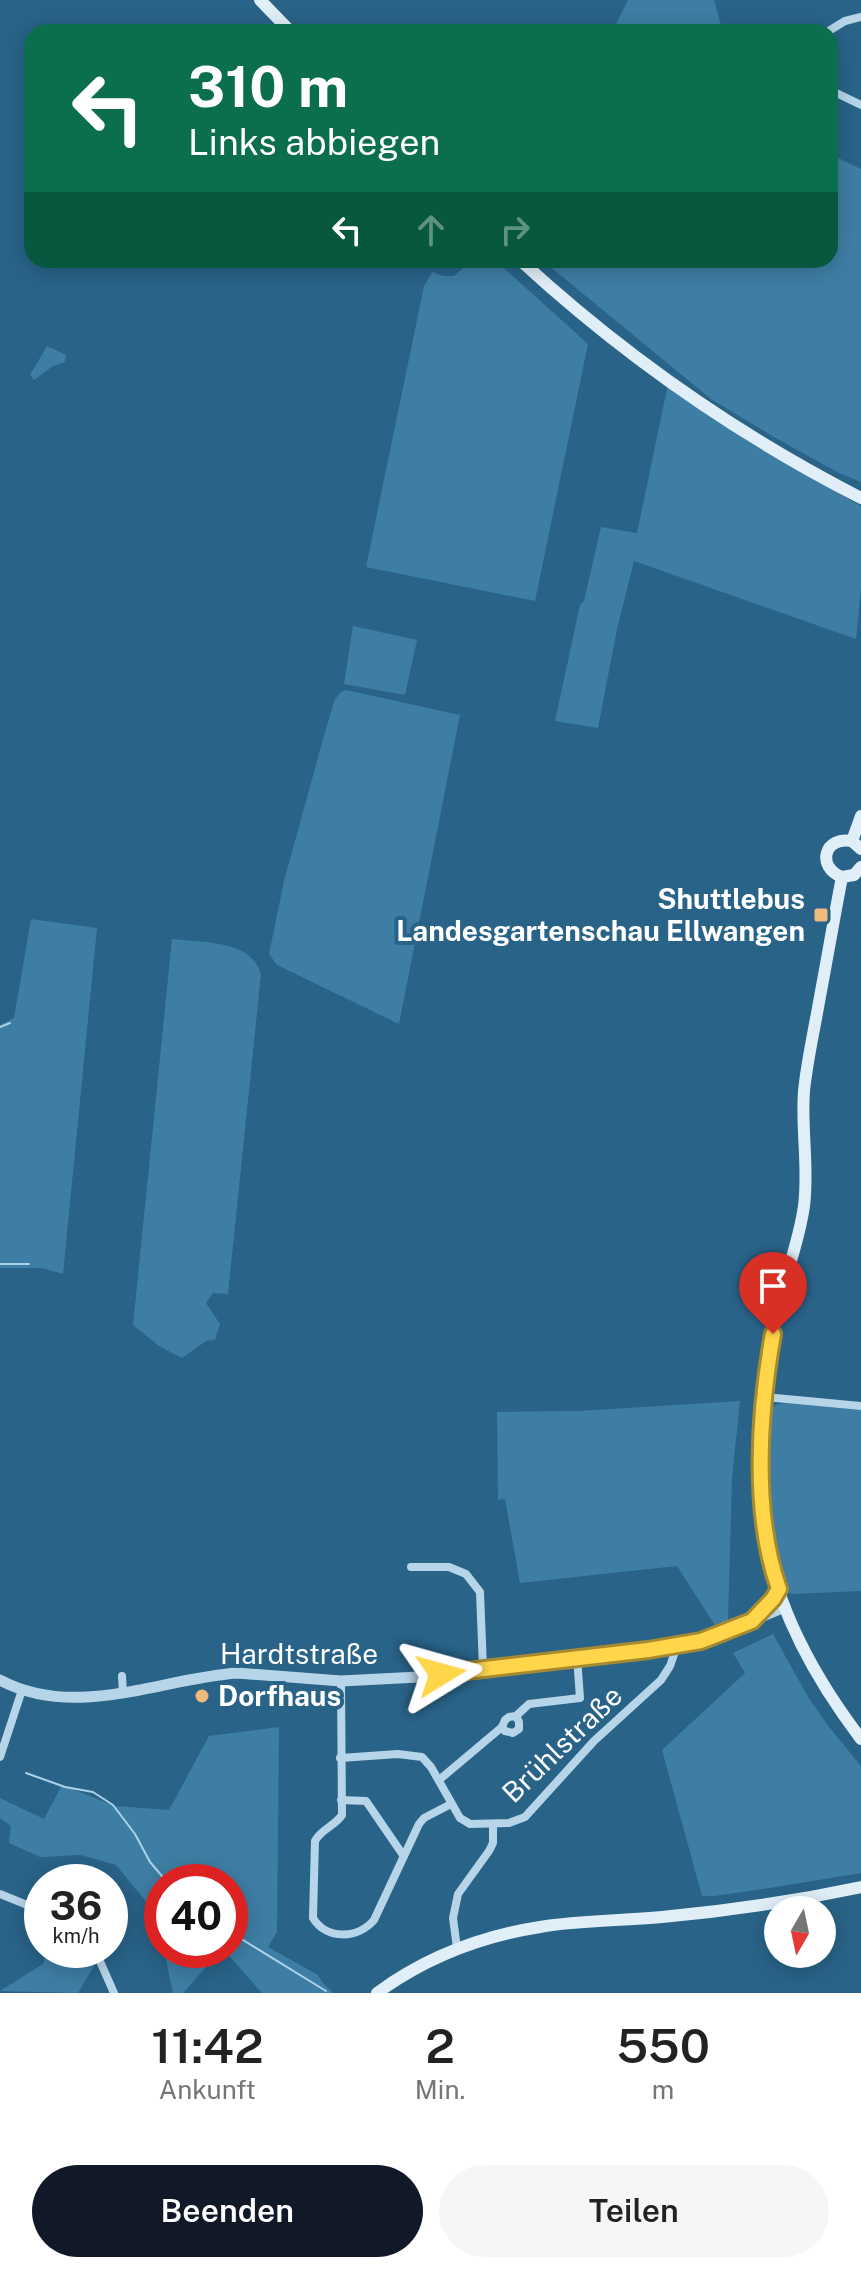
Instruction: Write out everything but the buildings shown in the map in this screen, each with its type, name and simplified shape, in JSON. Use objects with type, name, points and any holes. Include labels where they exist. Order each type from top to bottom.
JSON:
[{"type":"main road","points":[[260,0],[283,24]]},
{"type":"main road","points":[[529,268],[596,325],[703,404],[789,459],[861,498]]},
{"type":"main road","points":[[861,816],[856,845],[838,841],[826,855],[830,869],[842,877],[854,875],[861,867]]},
{"type":"main road","points":[[842,877],[807,1066],[803,1121],[804,1203],[769,1356],[761,1503],[765,1538],[785,1607],[818,1676],[861,1739]]},
{"type":"main road","points":[[377,1993],[457,1948],[542,1926],[730,1910],[861,1887]]},
{"type":"street","points":[[838,25],[861,17]]},
{"type":"street","points":[[838,94],[861,105]]},
{"type":"street","points":[[765,1397],[861,1406]]},
{"type":"street","points":[[411,1567],[449,1567],[466,1574],[480,1592],[483,1668]]},
{"type":"street","points":[[752,1621],[779,1589]]},
{"type":"street","name":"Hardtstraße","points":[[0,1680],[22,1690],[64,1697],[123,1694],[237,1673],[341,1681],[419,1677],[677,1646],[701,1641],[785,1607]]},
{"type":"street","name":"Brühlstraße","points":[[451,1804],[460,1818],[470,1824],[509,1823],[525,1817],[594,1741],[661,1680],[677,1646]]},
{"type":"street","points":[[439,1780],[502,1727],[505,1720],[516,1716],[529,1704],[580,1698],[577,1657]]},
{"type":"street","points":[[122,1676],[123,1694]]},
{"type":"street","points":[[340,1758],[398,1754],[422,1757],[451,1804],[424,1818],[368,1927],[336,1935],[316,1924],[313,1918],[315,1841],[342,1815],[340,1758],[341,1681]]},
{"type":"street","points":[[0,1757],[22,1690]]},
{"type":"street","points":[[341,1800],[366,1801],[403,1855]]},
{"type":"street","points":[[457,1948],[453,1918],[458,1894],[493,1843],[493,1824]]},
{"type":"street","points":[[0,1894],[24,1904]]},
{"type":"street","points":[[103,1968],[114,1993]]},
{"type":"shaded area","points":[[628,0],[714,0],[721,24],[616,24]]},
{"type":"shaded area","points":[[838,158],[861,169],[861,482],[839,473],[711,399],[552,268],[838,268]]},
{"type":"shaded area","points":[[463,268],[504,268],[588,344],[535,601],[366,567],[424,286],[432,272],[454,276]]},
{"type":"shaded area","points":[[47,346],[66,355],[65,362],[53,366],[34,380],[30,375]]},
{"type":"shaded area","points":[[668,384],[813,479],[861,506],[861,589],[856,639],[634,561],[598,728],[555,721],[580,605],[584,601],[601,527],[637,533]]},
{"type":"shaded area","points":[[353,626],[417,640],[405,695],[344,684]]},
{"type":"shaded area","points":[[346,690],[460,715],[399,1024],[277,965],[269,954],[284,881],[325,732],[335,699]]},
{"type":"shaded area","points":[[31,919],[97,928],[63,1274],[42,1268],[0,1268],[0,1025],[14,1018]]},
{"type":"shaded area","points":[[172,939],[236,949],[256,963],[261,974],[228,1294],[213,1293],[206,1303],[220,1324],[215,1340],[206,1341],[182,1358],[159,1346],[133,1325]]},
{"type":"shaded area","points":[[740,1401],[732,1478],[728,1621],[716,1627],[677,1566],[520,1583],[505,1499],[498,1500],[497,1412],[578,1411]]},
{"type":"shaded area","points":[[784,1403],[861,1410],[861,1591],[791,1594],[785,1591],[772,1547],[766,1479],[768,1411]]},
{"type":"shaded area","points":[[773,1634],[808,1697],[861,1766],[861,1873],[702,1896],[662,1750],[745,1673],[733,1653]]},
{"type":"shaded area","points":[[279,1727],[277,1932],[268,1947],[318,1975],[333,1993],[262,1993],[240,1968],[248,1968],[248,1864],[144,1864],[144,1899],[128,1880],[128,1864],[112,1864],[81,1855],[40,1857],[9,1843],[11,1826],[0,1818],[0,1798],[44,1819],[62,1785],[115,1806],[169,1810],[209,1736]]},
{"type":"shaded area","points":[[37,1968],[93,1968],[78,1993],[0,1991]]},
{"type":"shaded area","points":[[168,1968],[205,1968],[183,1993],[173,1993]]},
{"type":"waterway","points":[[0,1027],[10,1023]]},
{"type":"waterway","points":[[0,1264],[29,1264]]},
{"type":"waterway","points":[[26,1773],[65,1787],[93,1792],[113,1805],[135,1834],[152,1864]]},
{"type":"waterway","points":[[248,1943],[326,1991]]},
{"type":"place","name":"Shuttlebus Landesgartenschau Ellwangen","points":[[821,915]]},
{"type":"place","name":"Dorfhaus","points":[[202,1696]]},
{"type":"route","points":[[441,1674],[701,1641],[752,1621],[779,1589],[765,1538],[761,1503],[762,1450],[773,1334]]}]
